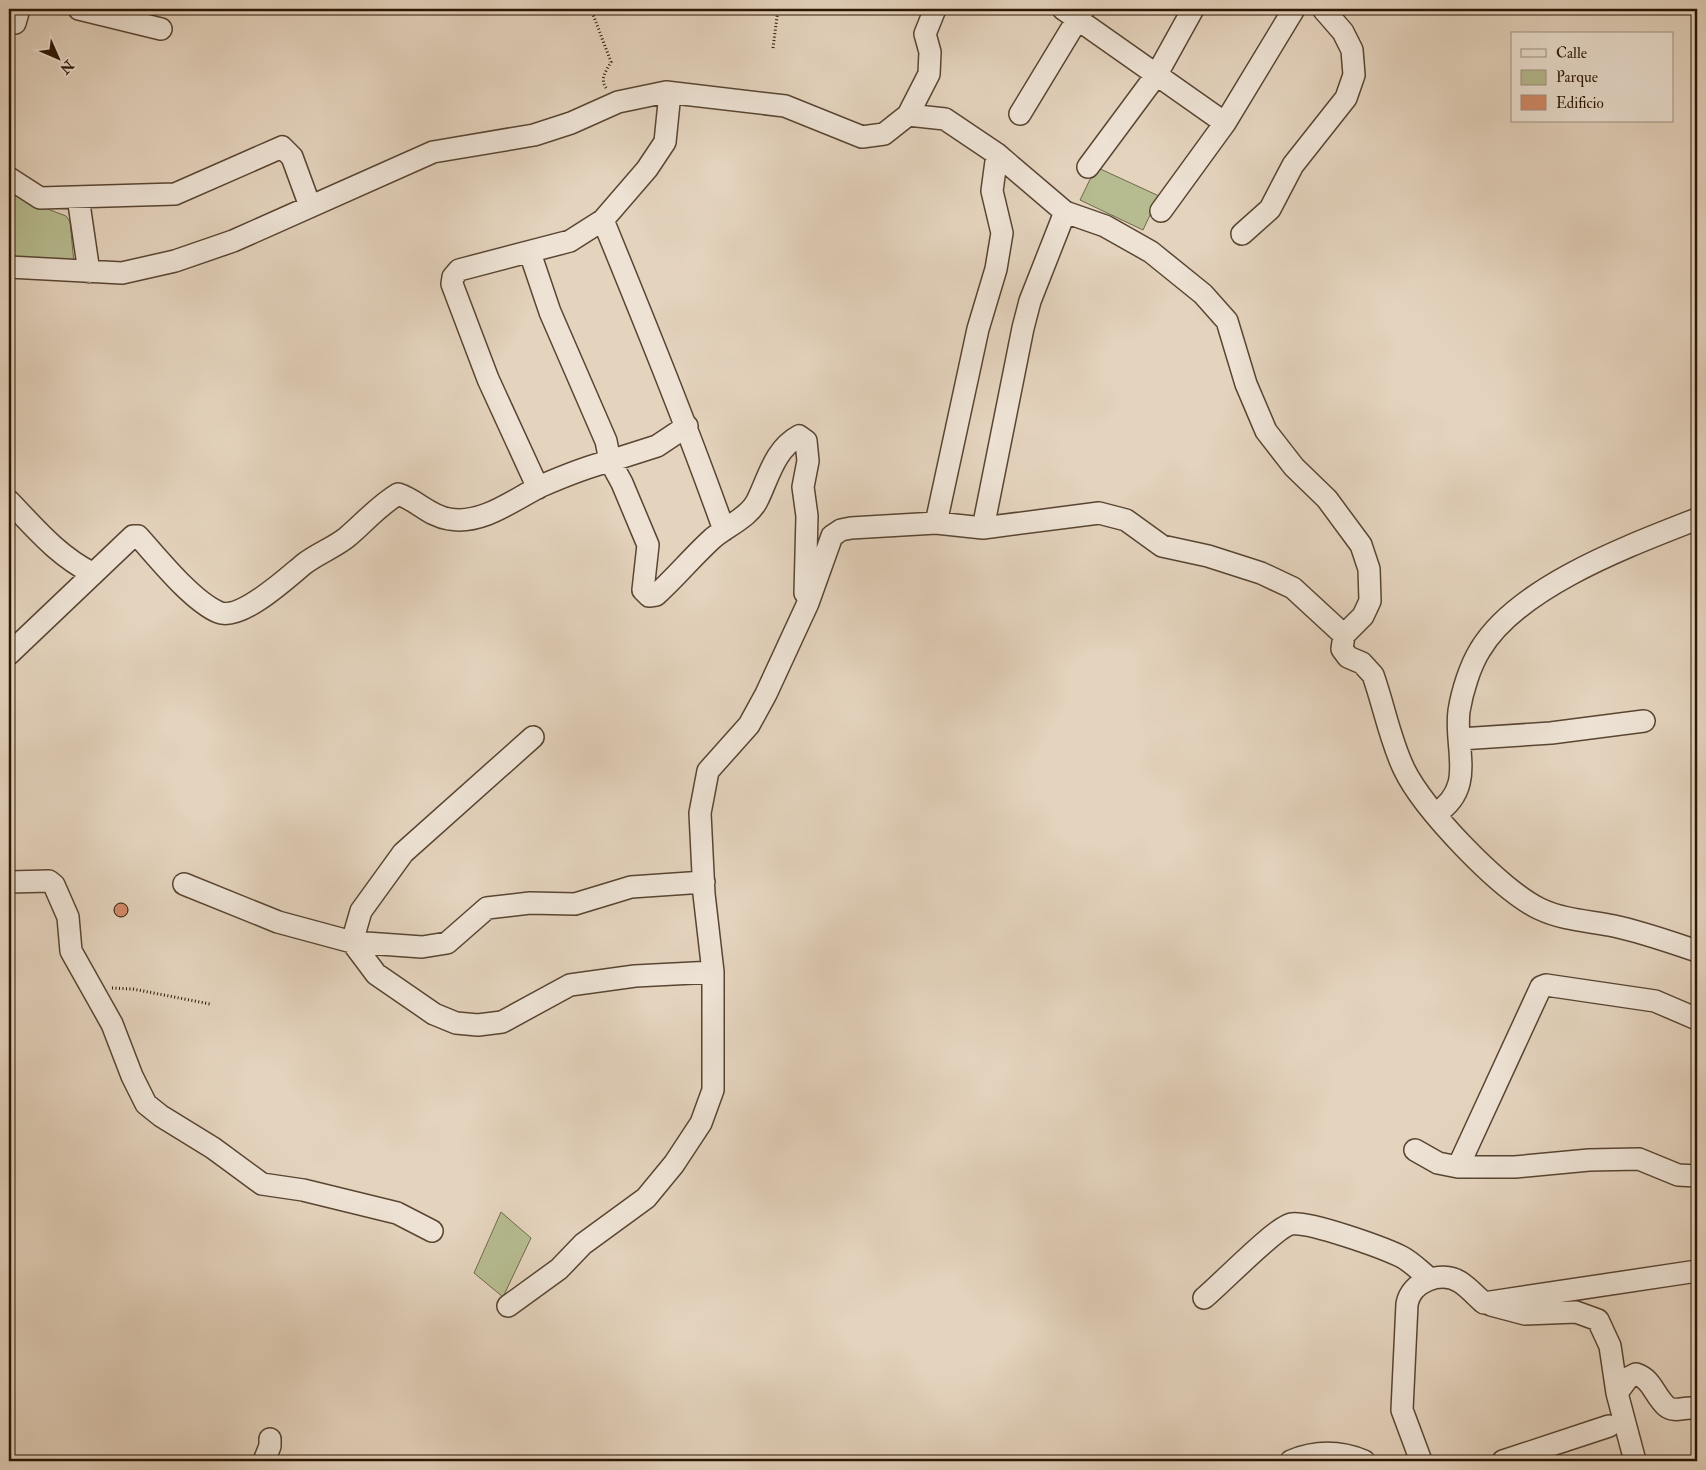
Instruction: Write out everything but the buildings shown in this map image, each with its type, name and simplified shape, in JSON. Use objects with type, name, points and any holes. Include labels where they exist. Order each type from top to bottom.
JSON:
[{"type":"street","points":[[79,9],[160,28]]},
{"type":"street","points":[[9,267],[122,273],[176,261],[233,241],[433,152],[534,135],[571,124],[618,102],[670,93],[785,106],[862,137],[884,134],[908,114],[929,74],[930,52],[924,34],[935,9]]},
{"type":"street","points":[[1088,167],[1156,74],[1193,9]]},
{"type":"street","points":[[1161,211],[1225,123],[1294,9]]},
{"type":"street","points":[[1242,234],[1270,209],[1293,165],[1346,98],[1354,75],[1352,50],[1343,32],[1323,9]]},
{"type":"street","points":[[1020,114],[1075,13],[1225,123]]},
{"type":"street","points":[[538,488],[488,379],[452,284],[452,277],[459,270],[570,241],[603,220],[647,169],[665,142],[670,93]]},
{"type":"street","points":[[908,114],[945,119],[998,154],[1065,212],[1105,226],[1151,252],[1203,294],[1227,321],[1246,384],[1266,431],[1294,467],[1326,500],[1361,545],[1369,569],[1370,601],[1363,616],[1344,635],[1342,645],[1344,654],[1362,663],[1373,676],[1404,769],[1416,790],[1435,814],[1504,884],[1540,909],[1568,919],[1615,926],[1697,951]]},
{"type":"street","points":[[9,178],[40,198],[175,194],[282,147],[292,157],[310,206]]},
{"type":"street","points":[[936,523],[978,329],[996,268],[1002,233],[992,191],[998,154]]},
{"type":"street","points":[[78,197],[89,272]]},
{"type":"street","points":[[983,528],[1030,301],[1065,212]]},
{"type":"street","points":[[603,220],[662,370],[687,426],[724,530]]},
{"type":"street","points":[[530,253],[550,312],[606,441],[610,461],[622,483],[648,545],[643,590],[649,596],[656,594],[673,580],[713,538],[740,519],[758,500],[767,476],[780,453],[791,440],[799,436],[806,441],[808,461],[803,487],[807,516],[805,592],[808,603]]},
{"type":"street","points":[[13,640],[92,574],[130,537],[138,536],[186,589],[218,612],[230,614],[270,594],[306,563],[346,538],[381,505],[398,494],[410,498],[429,512],[446,519],[464,521],[490,513],[566,475],[657,446],[687,426]]},
{"type":"street","points":[[11,509],[72,563],[92,574]]},
{"type":"street","points":[[508,1306],[559,1269],[583,1244],[646,1198],[674,1164],[701,1123],[713,1090],[713,972],[704,882],[700,813],[708,771],[749,724],[808,603],[832,536],[841,530],[936,523],[983,528],[1099,513],[1126,520],[1162,546],[1208,556],[1262,573],[1293,588],[1344,635]]},
{"type":"street","points":[[1435,814],[1453,799],[1461,779],[1459,711],[1470,672],[1480,650],[1504,620],[1565,577],[1621,549],[1697,519]]},
{"type":"street","points":[[1460,739],[1551,733],[1644,721]]},
{"type":"street","points":[[352,942],[362,911],[403,853],[533,737]]},
{"type":"street","points":[[9,882],[49,881],[54,885],[68,917],[71,951],[112,1024],[135,1083],[146,1104],[161,1116],[213,1148],[262,1184],[303,1190],[397,1212],[432,1231]]},
{"type":"street","points":[[184,884],[278,922],[352,942],[422,947],[447,943],[486,908],[530,904],[575,904],[630,887],[704,882]]},
{"type":"street","points":[[352,942],[376,974],[434,1014],[456,1023],[478,1025],[502,1022],[570,984],[635,976],[713,972]]},
{"type":"street","points":[[1458,1167],[1541,987],[1546,986],[1655,1001],[1697,1019]]},
{"type":"street","points":[[1415,1150],[1438,1163],[1458,1167],[1515,1168],[1589,1160],[1639,1159],[1678,1175],[1697,1176]]},
{"type":"street","points":[[1204,1298],[1242,1265],[1273,1234],[1290,1224],[1313,1226],[1401,1256],[1430,1279]]},
{"type":"street","points":[[1484,1303],[1697,1271]]},
{"type":"street","points":[[1421,1461],[1402,1410],[1407,1304],[1415,1288],[1430,1279],[1446,1278],[1460,1282],[1484,1303],[1525,1314],[1576,1312],[1598,1320],[1610,1346],[1617,1393],[1635,1461]]},
{"type":"street","points":[[1617,1393],[1628,1378],[1636,1374],[1644,1376],[1666,1406],[1672,1409],[1697,1409]]},
{"type":"street","points":[[1503,1461],[1609,1426]]},
{"type":"street","points":[[264,1461],[270,1439]]},
{"type":"street","points":[[1291,1461],[1308,1455],[1324,1458],[1335,1453],[1364,1461]]},
{"type":"path","points":[[590,9],[611,62],[603,78],[603,85],[618,102]]},
{"type":"path","points":[[773,48],[778,9]]},
{"type":"path","points":[[96,993],[107,987],[133,989],[210,1004]]},
{"type":"green space","points":[[1096,167],[1159,196],[1143,230],[1080,200]]},
{"type":"green space","points":[[9,189],[29,202],[66,216],[70,222],[74,263],[9,260]]},
{"type":"green space","points":[[501,1212],[531,1238],[503,1297],[474,1273]]}]
